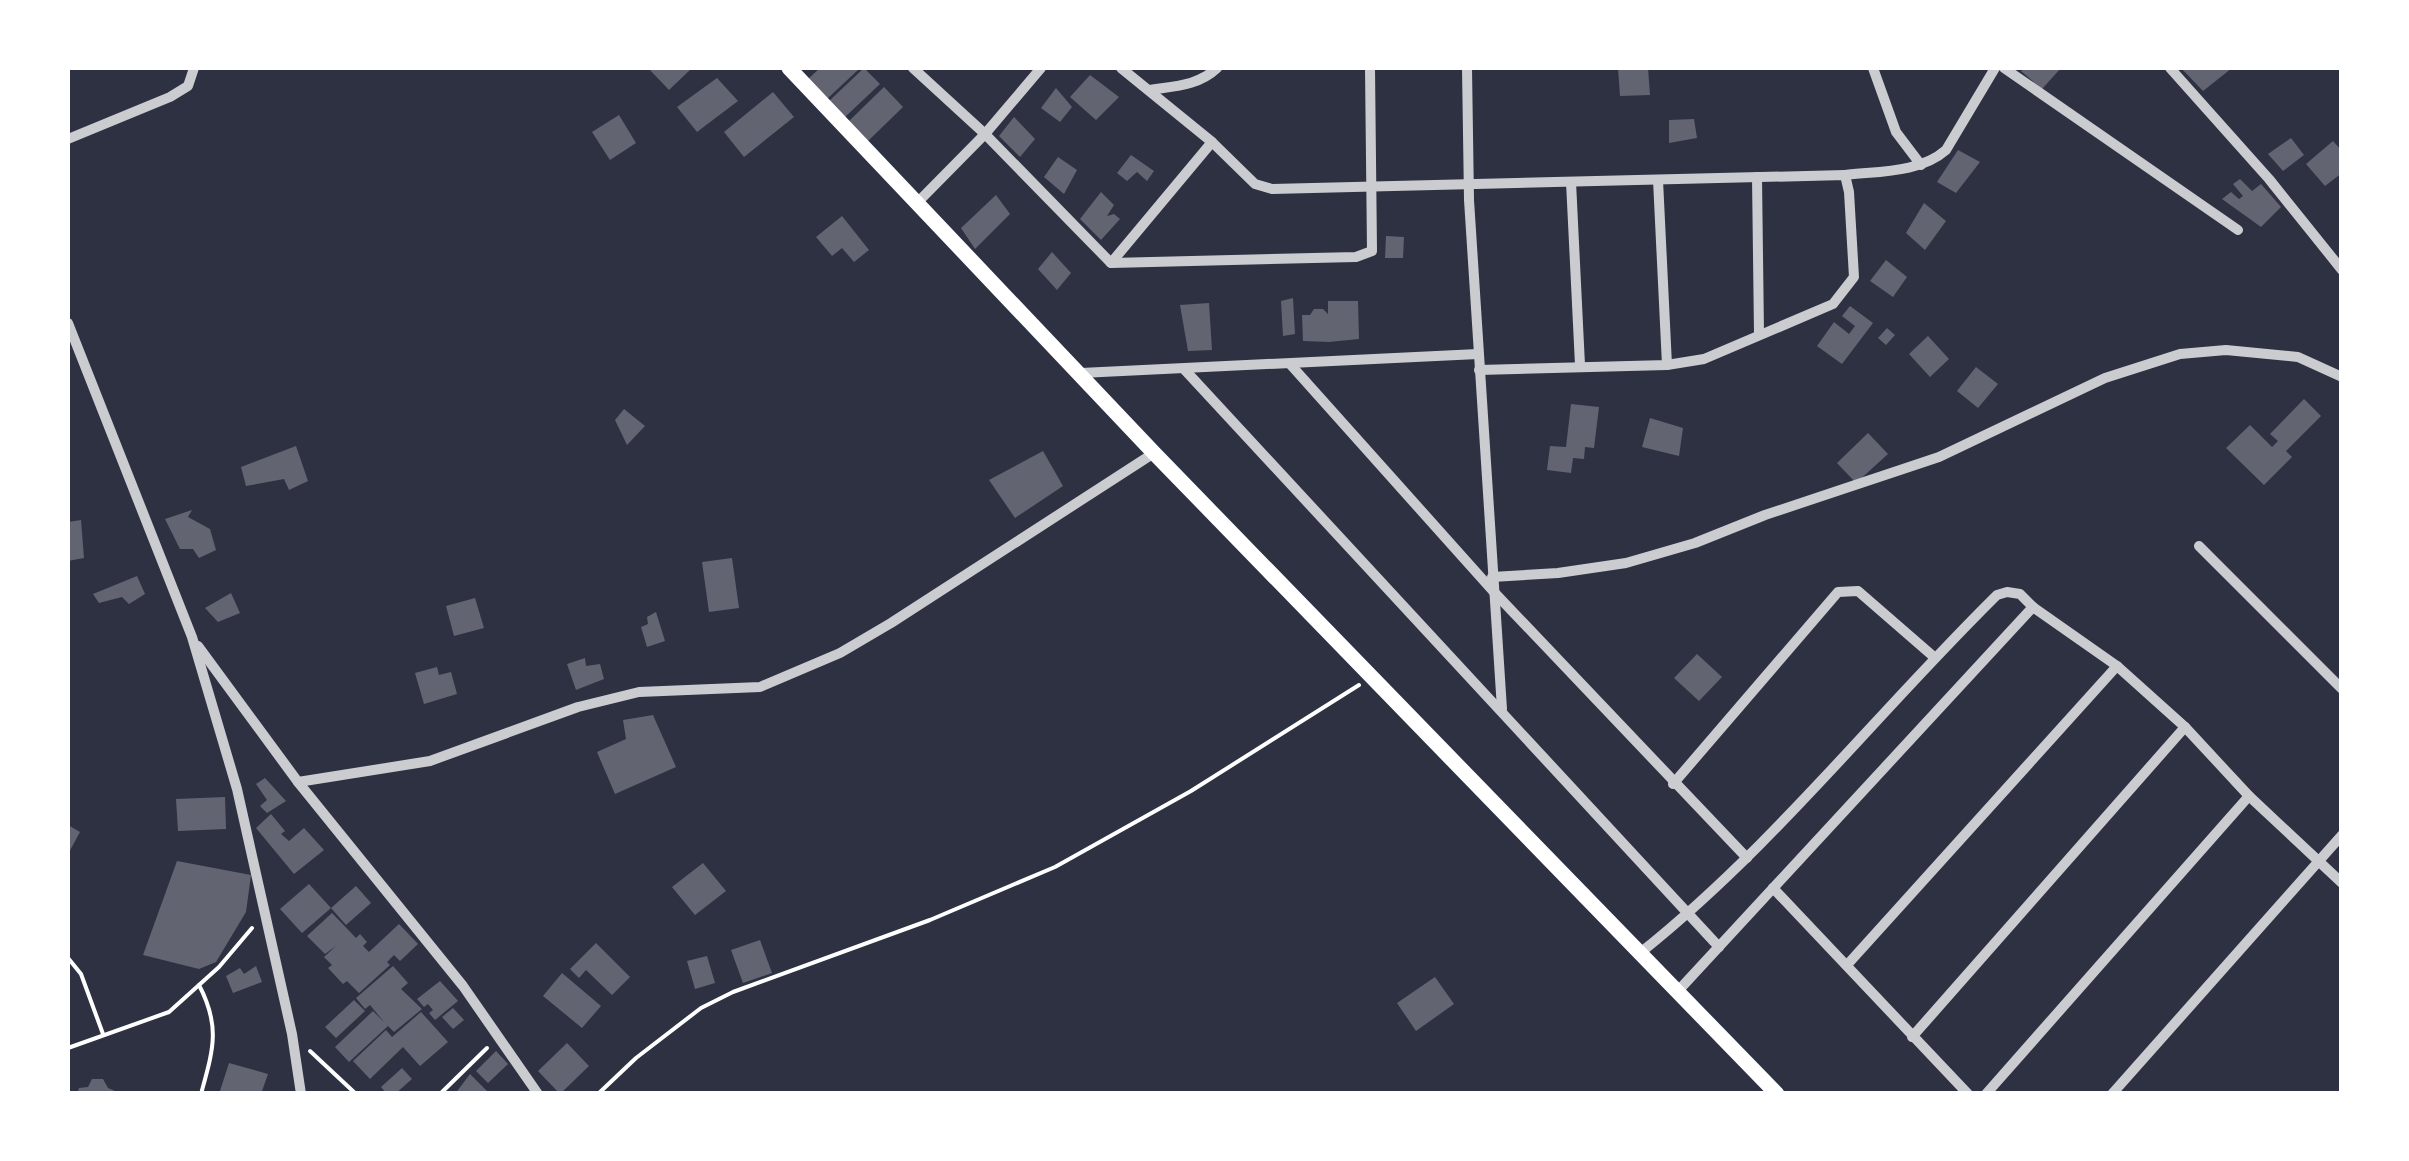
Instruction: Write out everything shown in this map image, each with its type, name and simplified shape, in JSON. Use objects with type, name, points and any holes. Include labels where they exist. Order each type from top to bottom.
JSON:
[{"type":"main road","points":[[788,68],[1154,453],[1777,1094]]},
{"type":"street","points":[[68,139],[188,86],[194,68]]},
{"type":"street","points":[[913,68],[985,134],[1111,263],[1365,256],[1374,245],[1370,68]]},
{"type":"street","points":[[917,203],[985,134],[1040,68]]},
{"type":"street","points":[[1121,68],[1212,142],[1255,184],[1272,189],[1845,175],[1921,166],[1946,150],[1995,68]]},
{"type":"street","points":[[1149,90],[1190,84],[1217,68]]},
{"type":"street","points":[[1468,68],[1469,185],[1502,710]]},
{"type":"street","points":[[1872,68],[1896,132],[1921,166]]},
{"type":"street","points":[[2004,68],[2238,230]]},
{"type":"street","points":[[2170,68],[2269,179],[2342,270]]},
{"type":"street","points":[[1111,263],[1212,142]]},
{"type":"street","points":[[1479,370],[1667,365],[1704,359],[1833,304],[1854,277],[1845,175]]},
{"type":"street","points":[[1757,177],[1760,334]]},
{"type":"street","points":[[1658,180],[1667,365]]},
{"type":"street","points":[[1572,182],[1580,365]]},
{"type":"street","points":[[68,322],[192,637],[237,789],[292,1034],[301,1094]]},
{"type":"street","points":[[1492,577],[1626,563],[1696,543],[1765,514],[1938,457],[2105,378],[2180,354],[2226,350],[2298,357],[2342,377]]},
{"type":"street","points":[[1081,373],[1478,354]]},
{"type":"street","points":[[1290,364],[1493,591],[1747,858]]},
{"type":"street","points":[[1184,368],[1719,947]]},
{"type":"street","points":[[298,782],[430,761],[578,706],[640,692],[760,687],[840,654],[891,624],[1154,453]]},
{"type":"street","points":[[2199,546],[2342,689]]},
{"type":"street","points":[[1673,784],[1838,592],[1858,591],[1934,657]]},
{"type":"street","points":[[1640,952],[1689,914],[1747,858],[1934,657],[1997,596],[2007,592],[2020,594],[2117,666],[2185,727],[2249,796],[2342,883]]},
{"type":"street","points":[[1678,991],[2033,607]]},
{"type":"street","points":[[192,637],[298,782],[463,986],[538,1094]]},
{"type":"street","points":[[1847,965],[2117,666]]},
{"type":"street","points":[[1912,1037],[2185,727]]},
{"type":"street","points":[[1986,1094],[2249,796]]},
{"type":"street","points":[[2112,1094],[2342,836]]},
{"type":"street","points":[[1773,888],[1968,1094]]},
{"type":"path","points":[[598,1094],[636,1058],[701,1008],[732,992],[930,920],[1054,867],[1191,792],[1372,677]]},
{"type":"path","points":[[68,1048],[169,1012],[219,967],[265,913]]},
{"type":"path","points":[[68,958],[81,974],[104,1036]]},
{"type":"path","points":[[199,985],[212,1009],[215,1045],[200,1094]]},
{"type":"path","points":[[292,1034],[356,1094]]},
{"type":"path","points":[[440,1094],[498,1037]]},
{"type":"building","points":[[648,68],[692,68],[669,90]]},
{"type":"building","points":[[820,68],[860,68],[827,99],[808,79]]},
{"type":"building","points":[[864,68],[880,84],[844,118],[828,102]]},
{"type":"building","points":[[1618,68],[1648,68],[1650,95],[1620,96]]},
{"type":"building","points":[[2061,68],[2042,89],[2021,71]]},
{"type":"building","points":[[2181,68],[2232,68],[2203,91]]},
{"type":"building","points":[[1090,75],[1119,97],[1096,120],[1070,97]]},
{"type":"building","points":[[717,78],[738,101],[697,132],[677,107]]},
{"type":"building","points":[[884,87],[903,107],[867,142],[848,122]]},
{"type":"building","points":[[1056,88],[1072,107],[1060,122],[1041,108]]},
{"type":"building","points":[[773,92],[794,117],[744,157],[724,132]]},
{"type":"building","points":[[619,115],[636,143],[610,160],[592,132]]},
{"type":"building","points":[[1014,117],[1035,139],[1020,157],[999,136]]},
{"type":"building","points":[[1694,119],[1697,138],[1669,143],[1669,120]]},
{"type":"building","points":[[2291,138],[2304,155],[2283,171],[2268,154]]},
{"type":"building","points":[[2333,141],[2342,151],[2342,173],[2325,186],[2306,164]]},
{"type":"building","points":[[1958,150],[1980,162],[1956,193],[1937,182]]},
{"type":"building","points":[[1131,155],[1154,171],[1147,181],[1137,172],[1127,181],[1117,173]]},
{"type":"building","points":[[1058,157],[1077,170],[1064,194],[1044,177]]},
{"type":"building","points":[[2240,179],[2252,191],[2261,184],[2281,207],[2261,227],[2222,199],[2231,192],[2239,199],[2243,196],[2233,184]]},
{"type":"building","points":[[1101,192],[1114,205],[1107,216],[1114,214],[1120,219],[1101,240],[1080,219]]},
{"type":"building","points":[[996,195],[1010,214],[975,249],[961,228]]},
{"type":"building","points":[[1924,203],[1946,221],[1925,250],[1906,233]]},
{"type":"building","points":[[842,216],[869,250],[854,262],[842,248],[832,256],[816,237]]},
{"type":"building","points":[[1386,236],[1404,237],[1403,258],[1385,258]]},
{"type":"building","points":[[1052,252],[1071,273],[1057,290],[1038,269]]},
{"type":"building","points":[[1886,260],[1907,277],[1893,297],[1870,281]]},
{"type":"building","points":[[1293,298],[1295,334],[1283,336],[1281,301]]},
{"type":"building","points":[[1328,301],[1358,301],[1359,339],[1303,341],[1302,315],[1310,315],[1314,309],[1323,309],[1328,314]]},
{"type":"building","points":[[1209,303],[1212,350],[1188,351],[1180,305]]},
{"type":"building","points":[[1850,306],[1873,323],[1842,364],[1817,346],[1834,322],[1849,334],[1855,326],[1842,316]]},
{"type":"building","points":[[1887,328],[1895,335],[1886,345],[1878,338]]},
{"type":"building","points":[[1928,336],[1949,359],[1930,377],[1909,354]]},
{"type":"building","points":[[1976,367],[1998,384],[1978,408],[1957,391]]},
{"type":"building","points":[[2304,399],[2321,416],[2286,451],[2292,457],[2264,485],[2226,448],[2250,425],[2272,447],[2278,441],[2270,434]]},
{"type":"building","points":[[1571,404],[1599,407],[1594,448],[1585,447],[1584,459],[1573,458],[1571,473],[1547,470],[1550,446],[1566,447]]},
{"type":"building","points":[[624,409],[645,426],[627,445],[615,420]]},
{"type":"building","points":[[1650,418],[1683,428],[1679,456],[1642,447]]},
{"type":"building","points":[[1868,433],[1888,454],[1856,483],[1837,463]]},
{"type":"building","points":[[296,446],[308,481],[289,490],[284,479],[246,486],[241,467]]},
{"type":"building","points":[[1043,451],[1063,486],[1015,518],[989,480]]},
{"type":"building","points":[[192,510],[188,517],[210,529],[216,550],[199,558],[193,549],[180,549],[165,519]]},
{"type":"building","points":[[81,520],[84,558],[68,561],[68,522]]},
{"type":"building","points":[[732,558],[739,608],[709,612],[702,562]]},
{"type":"building","points":[[137,576],[145,594],[129,604],[122,597],[99,603],[93,594]]},
{"type":"building","points":[[231,593],[240,613],[218,622],[205,608]]},
{"type":"building","points":[[475,598],[484,628],[454,636],[446,606]]},
{"type":"building","points":[[656,612],[665,641],[647,647],[641,627]]},
{"type":"building","points":[[1697,654],[1722,677],[1699,701],[1674,678]]},
{"type":"building","points":[[585,658],[586,666],[600,664],[604,679],[576,690],[567,664]]},
{"type":"building","points":[[437,667],[439,675],[451,672],[457,694],[424,704],[415,673]]},
{"type":"building","points":[[653,715],[676,767],[615,794],[597,752],[626,739],[623,720]]},
{"type":"building","points":[[265,778],[286,801],[267,813],[260,806],[267,800],[256,784]]},
{"type":"building","points":[[225,797],[226,829],[178,831],[176,799]]},
{"type":"building","points":[[271,814],[289,841],[304,828],[324,850],[294,874],[256,828]]},
{"type":"building","points":[[68,825],[80,832],[68,854]]},
{"type":"building","points":[[177,861],[251,875],[246,912],[216,962],[199,969],[143,955]]},
{"type":"building","points":[[703,863],[726,891],[695,915],[672,887]]},
{"type":"building","points":[[309,884],[331,908],[302,933],[280,909]]},
{"type":"building","points":[[356,886],[371,903],[346,925],[331,908]]},
{"type":"building","points":[[332,913],[356,938],[360,934],[369,952],[399,924],[418,944],[400,961],[394,955],[387,962],[390,965],[359,993],[347,981],[343,984],[328,968],[332,965],[324,957],[336,946],[325,954],[307,936]]},
{"type":"building","points":[[760,940],[772,973],[743,983],[731,950]]},
{"type":"building","points":[[596,943],[630,977],[612,995],[586,970],[579,978],[570,969]]},
{"type":"building","points":[[707,956],[715,983],[695,989],[687,961]]},
{"type":"building","points":[[256,966],[262,982],[233,993],[226,976],[240,968],[244,974]]},
{"type":"building","points":[[393,966],[408,983],[401,989],[422,1009],[394,1032],[388,1026],[349,1062],[335,1047],[373,1011],[384,1022],[370,1005],[365,1009],[356,998]]},
{"type":"building","points":[[562,973],[601,1006],[582,1028],[543,996]]},
{"type":"building","points":[[1435,977],[1454,1004],[1416,1031],[1397,1003]]},
{"type":"building","points":[[440,981],[458,1001],[435,1020],[428,1004],[424,1007],[417,999]]},
{"type":"building","points":[[354,1000],[365,1011],[336,1038],[325,1027]]},
{"type":"building","points":[[453,1008],[464,1020],[453,1029],[442,1017]]},
{"type":"building","points":[[421,1012],[448,1042],[420,1066],[403,1047],[370,1079],[353,1061],[386,1030],[392,1037]]},
{"type":"building","points":[[567,1043],[589,1066],[560,1094],[538,1071]]},
{"type":"building","points":[[496,1051],[508,1064],[488,1083],[476,1071]]},
{"type":"building","points":[[229,1063],[268,1074],[261,1094],[219,1094]]},
{"type":"building","points":[[402,1068],[412,1079],[395,1094],[387,1094],[381,1087]]},
{"type":"building","points":[[470,1074],[490,1094],[455,1094]]},
{"type":"building","points":[[92,1079],[103,1079],[108,1088],[122,1094],[77,1094]]}]
